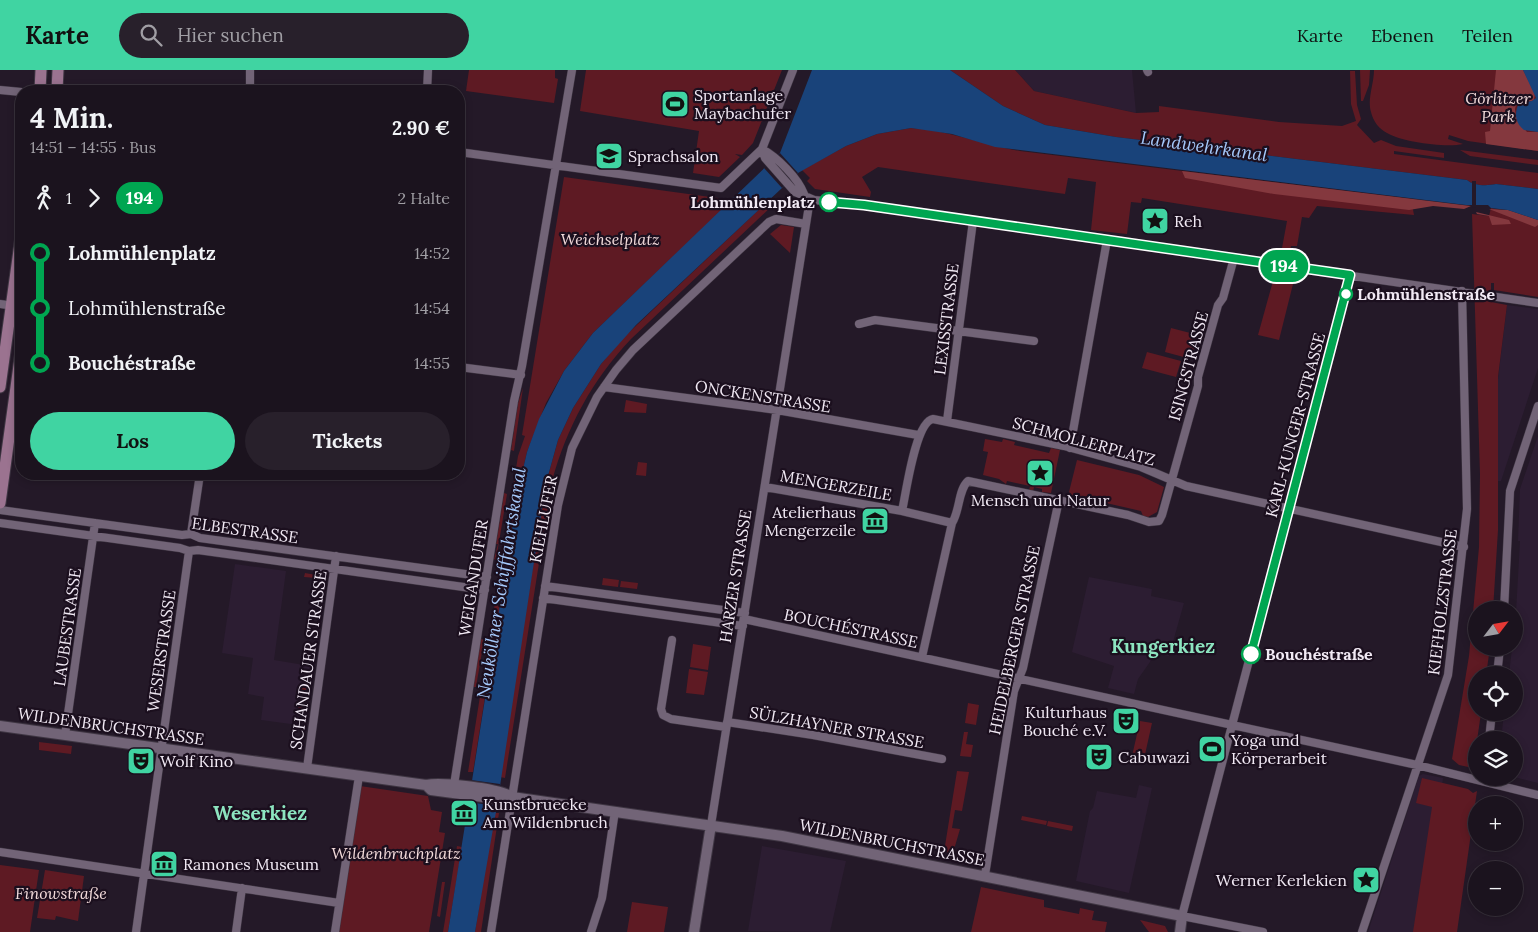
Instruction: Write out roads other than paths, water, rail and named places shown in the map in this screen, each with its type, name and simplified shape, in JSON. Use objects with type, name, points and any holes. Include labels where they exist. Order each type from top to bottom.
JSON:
[{"type":"main road","points":[[40,85],[41,70]]},
{"type":"main road","points":[[57,85],[58,70]]},
{"type":"main road","points":[[0,387],[15,316]]},
{"type":"main road","points":[[0,503],[15,394]]},
{"type":"street","points":[[250,70],[250,85]]},
{"type":"street","points":[[427,85],[428,70]]},
{"type":"street","points":[[465,368],[521,375],[572,70]]},
{"type":"street","points":[[465,153],[719,188],[725,186],[762,148],[793,70]]},
{"type":"street","points":[[0,90],[15,91]]},
{"type":"street","points":[[762,148],[765,158],[772,160],[790,181],[795,192],[807,197],[1538,303]]},
{"type":"street","points":[[806,224],[807,197]]},
{"type":"street","name":"KIEHLUFER","points":[[490,932],[558,505],[572,448],[604,387],[633,350],[762,228],[776,219],[806,224]]},
{"type":"street","name":"LEXISSTRASSE","points":[[947,421],[973,221]]},
{"type":"street","name":"HARZER STRASSE","points":[[694,932],[806,224]]},
{"type":"street","points":[[1070,448],[1107,240]]},
{"type":"street","name":"ISINGSTRASSE","points":[[1171,481],[1198,386],[1201,368],[1234,258]]},
{"type":"street","name":"KARL-KUNGER-STRASSE","points":[[1180,932],[1182,916],[1350,275]]},
{"type":"street","name":"KIEFHOLZSTRASSE","points":[[1362,932],[1448,675],[1467,509],[1462,291]]},
{"type":"street","points":[[0,304],[15,306]]},
{"type":"street","points":[[859,324],[875,320],[1034,341]]},
{"type":"street","name":"WEIGANDUFER","points":[[454,785],[521,375]]},
{"type":"street","name":"ONCKENSTRASSE","points":[[604,387],[777,410],[918,435]]},
{"type":"street","points":[[1504,601],[1510,491],[1538,406]]},
{"type":"street","name":"SCHMOLLERPLATZ","points":[[918,435],[929,420],[947,421],[1070,448],[1141,467],[1171,481],[1162,515],[1155,523],[968,480],[964,486],[957,515],[952,523]]},
{"type":"street","points":[[918,435],[902,511],[952,523],[922,657]]},
{"type":"street","points":[[192,534],[199,480]]},
{"type":"street","points":[[1171,481],[1464,547]]},
{"type":"street","name":"MENGERZEILE","points":[[765,487],[902,511]]},
{"type":"street","name":"HEIDELBERGER STRASSE","points":[[985,876],[1014,691],[1023,668],[1059,500]]},
{"type":"street","name":"ELBESTRASSE","points":[[0,510],[182,535],[192,534],[203,538],[487,577]]},
{"type":"street","name":"ELBESTRASSE","points":[[0,523],[180,548],[189,552],[198,550],[485,590]]},
{"type":"street","name":"LAUBESTRASSE","points":[[65,735],[95,523]]},
{"type":"street","name":"WESERSTRASSE","points":[[136,932],[189,552]]},
{"type":"street","name":"SCHANDAUER STRASSE","points":[[307,768],[336,556]]},
{"type":"street","name":"BOUCHÉSTRASSE","points":[[545,586],[744,619],[1468,776]]},
{"type":"street","name":"BOUCHÉSTRASSE","points":[[543,598],[744,619]]},
{"type":"street","name":"SÜLZHAYNER STRASSE","points":[[672,640],[661,709],[664,715],[671,719],[814,734],[942,759]]},
{"type":"street","name":"WILDENBRUCHSTRASSE","points":[[0,726],[426,785],[438,783],[454,785],[470,792]]},
{"type":"street","points":[[334,932],[359,776]]},
{"type":"street","name":"WILDENBRUCHSTRASSE","points":[[426,785],[431,790],[470,792],[498,796],[504,800],[512,797],[782,836],[1263,932]]},
{"type":"street","name":"BOUCHÉSTRASSE","points":[[1508,786],[1538,794]]},
{"type":"street","points":[[591,932],[602,898],[615,811]]},
{"type":"street","points":[[0,852],[339,903]]},
{"type":"street","points":[[236,932],[242,888]]},
{"type":"water","points":[[812,70],[950,70],[1003,106],[1045,125],[1116,137],[1467,180],[1481,185],[1496,184],[1538,189],[1538,220],[1508,210],[1491,208],[1488,205],[1466,205],[995,147],[952,134],[911,128],[877,134],[846,146],[798,173],[636,325],[601,364],[573,408],[558,440],[546,483],[497,806],[475,932],[448,932],[518,491],[527,452],[539,419],[564,371],[593,333],[780,153]]},
{"type":"water","points":[[1523,70],[1538,70],[1538,132],[1524,130],[1516,118],[1516,110],[1519,103],[1532,101],[1536,98]]},
{"type":"place","name":"Sportanlage Maybachufer","points":[[675,104]]},
{"type":"place","name":"Sprachsalon","points":[[609,156]]},
{"type":"place","name":"Lohmühlenplatz","points":[[829,202]]},
{"type":"place","name":"Reh","points":[[1155,221]]},
{"type":"place","name":"Lohmühlenstraße","points":[[1346,294]]},
{"type":"place","name":"Mensch und Natur","points":[[1040,473]]},
{"type":"place","name":"Atelierhaus Mengerzeile","points":[[875,521]]},
{"type":"place","name":"Bouchéstraße","points":[[1251,654]]},
{"type":"place","name":"Kulturhaus Bouché e.V.","points":[[1126,721]]},
{"type":"place","name":"Yoga und Körperarbeit","points":[[1212,749]]},
{"type":"place","name":"Cabuwazi","points":[[1099,757]]},
{"type":"place","name":"Wolf Kino","points":[[141,761]]},
{"type":"place","name":"Kunstbruecke Am Wildenbruch","points":[[464,813]]},
{"type":"place","name":"Ramones Museum","points":[[164,864]]},
{"type":"place","name":"Werner Kerlekien","points":[[1366,880]]},
{"type":"district","name":"Kungerkiez","points":[[1163,646]]},
{"type":"district","name":"Weserkiez","points":[[260,813]]},
{"type":"park label","name":"Görlitzer Park","points":[[1498,107]]},
{"type":"park label","name":"Weichselplatz","points":[[610,239]]},
{"type":"park label","name":"Wildenbruchplatz","points":[[396,853]]},
{"type":"park label","name":"Finowstraße","points":[[61,893]]},
{"type":"water label","name":"Landwehrkanal","points":[[1204,146]]},
{"type":"water label","name":"Neuköllner Schifffahrtskanal","points":[[501,583]]}]
